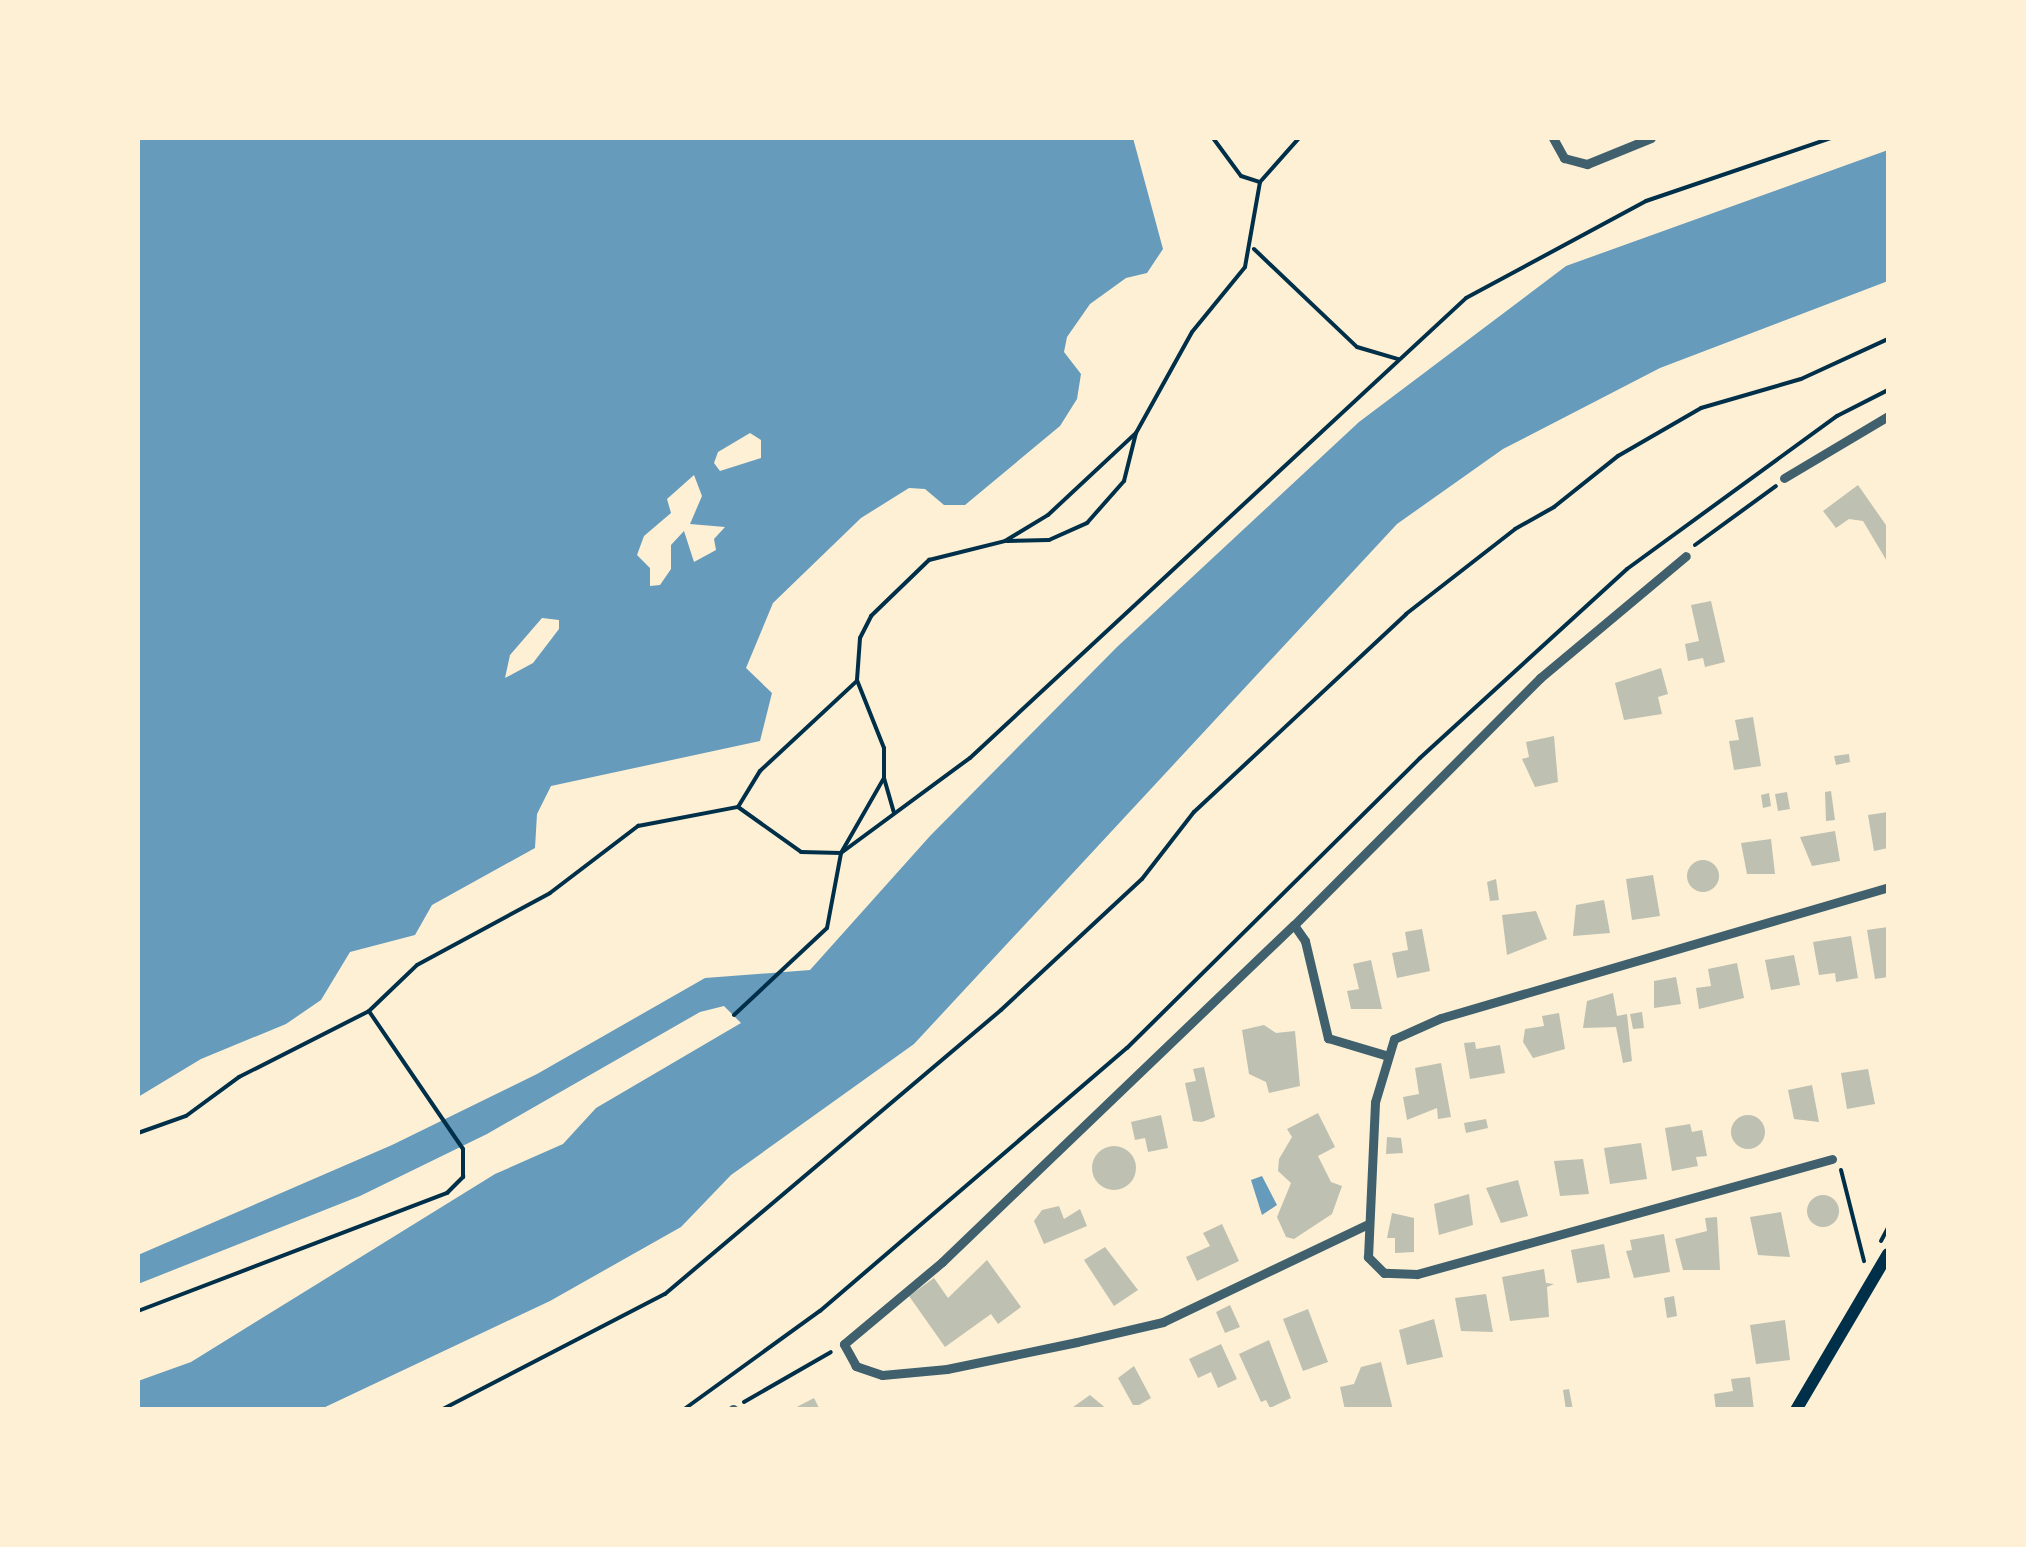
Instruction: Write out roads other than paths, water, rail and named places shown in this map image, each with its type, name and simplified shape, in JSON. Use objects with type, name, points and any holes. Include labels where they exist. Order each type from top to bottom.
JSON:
[{"type":"main road","points":[[1796,1410],[1888,1254]]},
{"type":"street","points":[[1552,138],[1564,158],[1587,164],[1651,138]]},
{"type":"street","points":[[1784,478],[1888,416]]},
{"type":"street","points":[[1366,1226],[1164,1322],[1077,1342],[947,1370],[882,1374],[856,1366],[844,1344],[956,1248],[1294,925],[1540,678],[1689,552]]},
{"type":"street","points":[[1832,1159],[1417,1274],[1399,1276],[1373,1266],[1366,1226],[1385,1055],[1394,1039],[1440,1018],[1888,888]]},
{"type":"street","points":[[1294,925],[1305,940],[1328,1038],[1385,1055]]},
{"type":"water","points":[[139,138],[1133,138],[1163,249],[1147,273],[1126,278],[1090,304],[1067,337],[1064,352],[1081,374],[1077,399],[1060,426],[965,505],[944,505],[925,489],[909,488],[861,518],[773,603],[746,668],[772,693],[760,741],[551,786],[537,814],[535,848],[432,905],[415,935],[350,952],[321,1000],[286,1024],[201,1059],[138,1097]],"holes":[[[750,433],[761,440],[761,458],[720,471],[714,463],[718,452]],[[694,475],[702,496],[690,524],[725,527],[714,539],[716,550],[694,562],[684,531],[671,545],[671,569],[660,585],[650,586],[650,568],[637,555],[644,536],[671,513],[667,499]],[[542,618],[559,620],[559,629],[533,663],[505,678],[510,655]]]},
{"type":"water","points":[[1888,150],[1888,281],[1660,368],[1503,449],[1397,524],[914,1044],[731,1175],[681,1227],[550,1301],[321,1409],[138,1409],[138,1381],[191,1362],[495,1174],[563,1144],[596,1108],[741,1023],[724,1006],[700,1012],[487,1134],[360,1196],[138,1284],[138,1255],[392,1145],[537,1074],[705,978],[810,970],[930,836],[1117,647],[1359,422],[1566,266]]},
{"type":"water","points":[[1262,1176],[1277,1205],[1262,1215],[1251,1180]]}]
